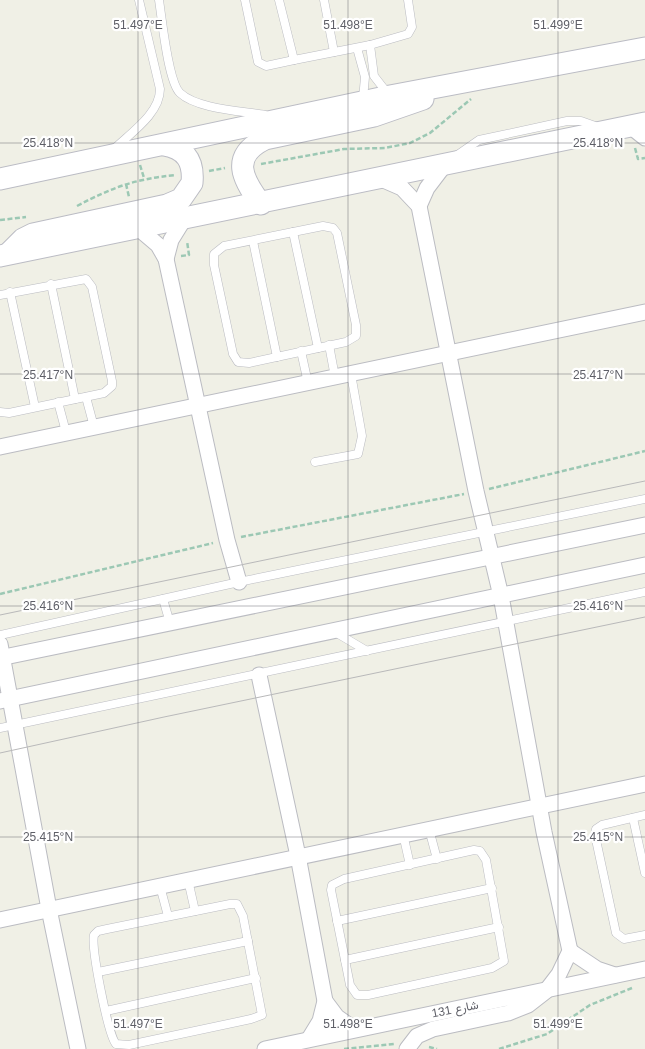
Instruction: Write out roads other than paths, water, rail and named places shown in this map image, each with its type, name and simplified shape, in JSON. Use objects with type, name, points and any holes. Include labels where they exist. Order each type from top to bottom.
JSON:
[{"type":"street","points":[[0,179],[449,84],[645,48]]},
{"type":"street","points":[[261,204],[246,185],[242,174],[242,163],[247,152],[255,144],[266,139],[394,110],[432,95],[449,84]]},
{"type":"street","points":[[4,255],[261,204],[446,163],[606,131],[640,129]]},
{"type":"street","points":[[4,255],[19,242],[33,234],[167,206],[180,199],[192,183],[191,162],[185,152],[175,147],[164,145]]},
{"type":"street","points":[[419,206],[427,188],[446,163]]},
{"type":"street","points":[[379,178],[402,188],[419,206],[476,492],[501,596],[540,806],[570,951],[559,974],[537,1000],[518,1010],[433,1029],[417,1036],[408,1046]]},
{"type":"street","points":[[166,259],[171,240],[184,219]]},
{"type":"street","points":[[138,228],[158,245],[166,259],[227,540],[239,582]]},
{"type":"street","points":[[0,447],[645,312]]},
{"type":"street","points":[[78,1049],[49,909],[16,724],[5,699],[1,653],[170,623],[645,525]]},
{"type":"street","points":[[5,699],[333,632],[645,565]]},
{"type":"street","points":[[258,675],[298,856],[324,1002],[320,1021],[308,1040]]},
{"type":"street","points":[[0,920],[645,784]]},
{"type":"street","points":[[570,951],[597,969],[615,975]]},
{"type":"street","name":"شارع 131","points":[[265,1049],[645,969]]},
{"type":"street","points":[[324,1002],[354,1030]]},
{"type":"lane","points":[[107,157],[152,112],[160,98],[160,89],[139,0]]},
{"type":"lane","points":[[159,0],[172,74],[179,92],[187,98],[202,104],[285,119]]},
{"type":"lane","points":[[245,0],[258,62],[266,66],[357,48],[408,34],[412,27],[408,0]]},
{"type":"lane","points":[[279,0],[294,60]]},
{"type":"lane","points":[[324,0],[334,52]]},
{"type":"lane","points":[[370,45],[374,76],[390,96]]},
{"type":"lane","points":[[357,48],[366,77],[362,102]]},
{"type":"lane","points":[[327,226],[333,228],[337,233],[356,336],[329,346],[250,363],[238,362],[233,354],[225,318],[214,265],[214,254],[224,246],[293,232],[327,226]]},
{"type":"lane","points":[[293,232],[318,348]]},
{"type":"lane","points":[[253,241],[277,356]]},
{"type":"lane","points":[[0,294],[82,278],[86,279],[92,287],[112,386],[104,393],[0,412]]},
{"type":"lane","points":[[51,284],[75,399]]},
{"type":"lane","points":[[10,292],[35,407]]},
{"type":"lane","points":[[329,346],[335,377]]},
{"type":"lane","points":[[301,352],[308,383]]},
{"type":"lane","points":[[315,462],[358,454],[362,436],[351,374]]},
{"type":"lane","points":[[86,397],[94,427]]},
{"type":"lane","points":[[58,402],[66,432]]},
{"type":"lane","points":[[0,635],[239,582],[645,498]]},
{"type":"lane","points":[[0,728],[645,592]]},
{"type":"lane","points":[[163,599],[170,623]]},
{"type":"lane","points":[[333,632],[367,651]]},
{"type":"lane","points":[[645,815],[602,825],[596,829],[595,835],[616,933],[624,939],[645,935]]},
{"type":"lane","points":[[634,818],[645,873]]},
{"type":"lane","points":[[429,829],[437,859]]},
{"type":"lane","points":[[403,834],[410,865]]},
{"type":"lane","points":[[474,850],[480,851],[486,860],[505,956],[504,962],[500,965],[388,990],[357,994],[350,985],[331,890],[336,881],[437,859],[474,850]]},
{"type":"lane","points":[[188,880],[196,911]]},
{"type":"lane","points":[[160,886],[168,916]]},
{"type":"lane","points":[[337,920],[492,888]]},
{"type":"lane","points":[[237,904],[243,916],[262,1015],[251,1019],[122,1046],[112,1040],[92,941],[98,931],[196,911],[237,904]]},
{"type":"lane","points":[[345,960],[499,927]]},
{"type":"lane","points":[[98,972],[248,941]]},
{"type":"lane","points":[[106,1011],[256,978]]},
{"type":"tram line","points":[[0,615],[645,481]]},
{"type":"tram line","points":[[0,753],[645,617]]}]
